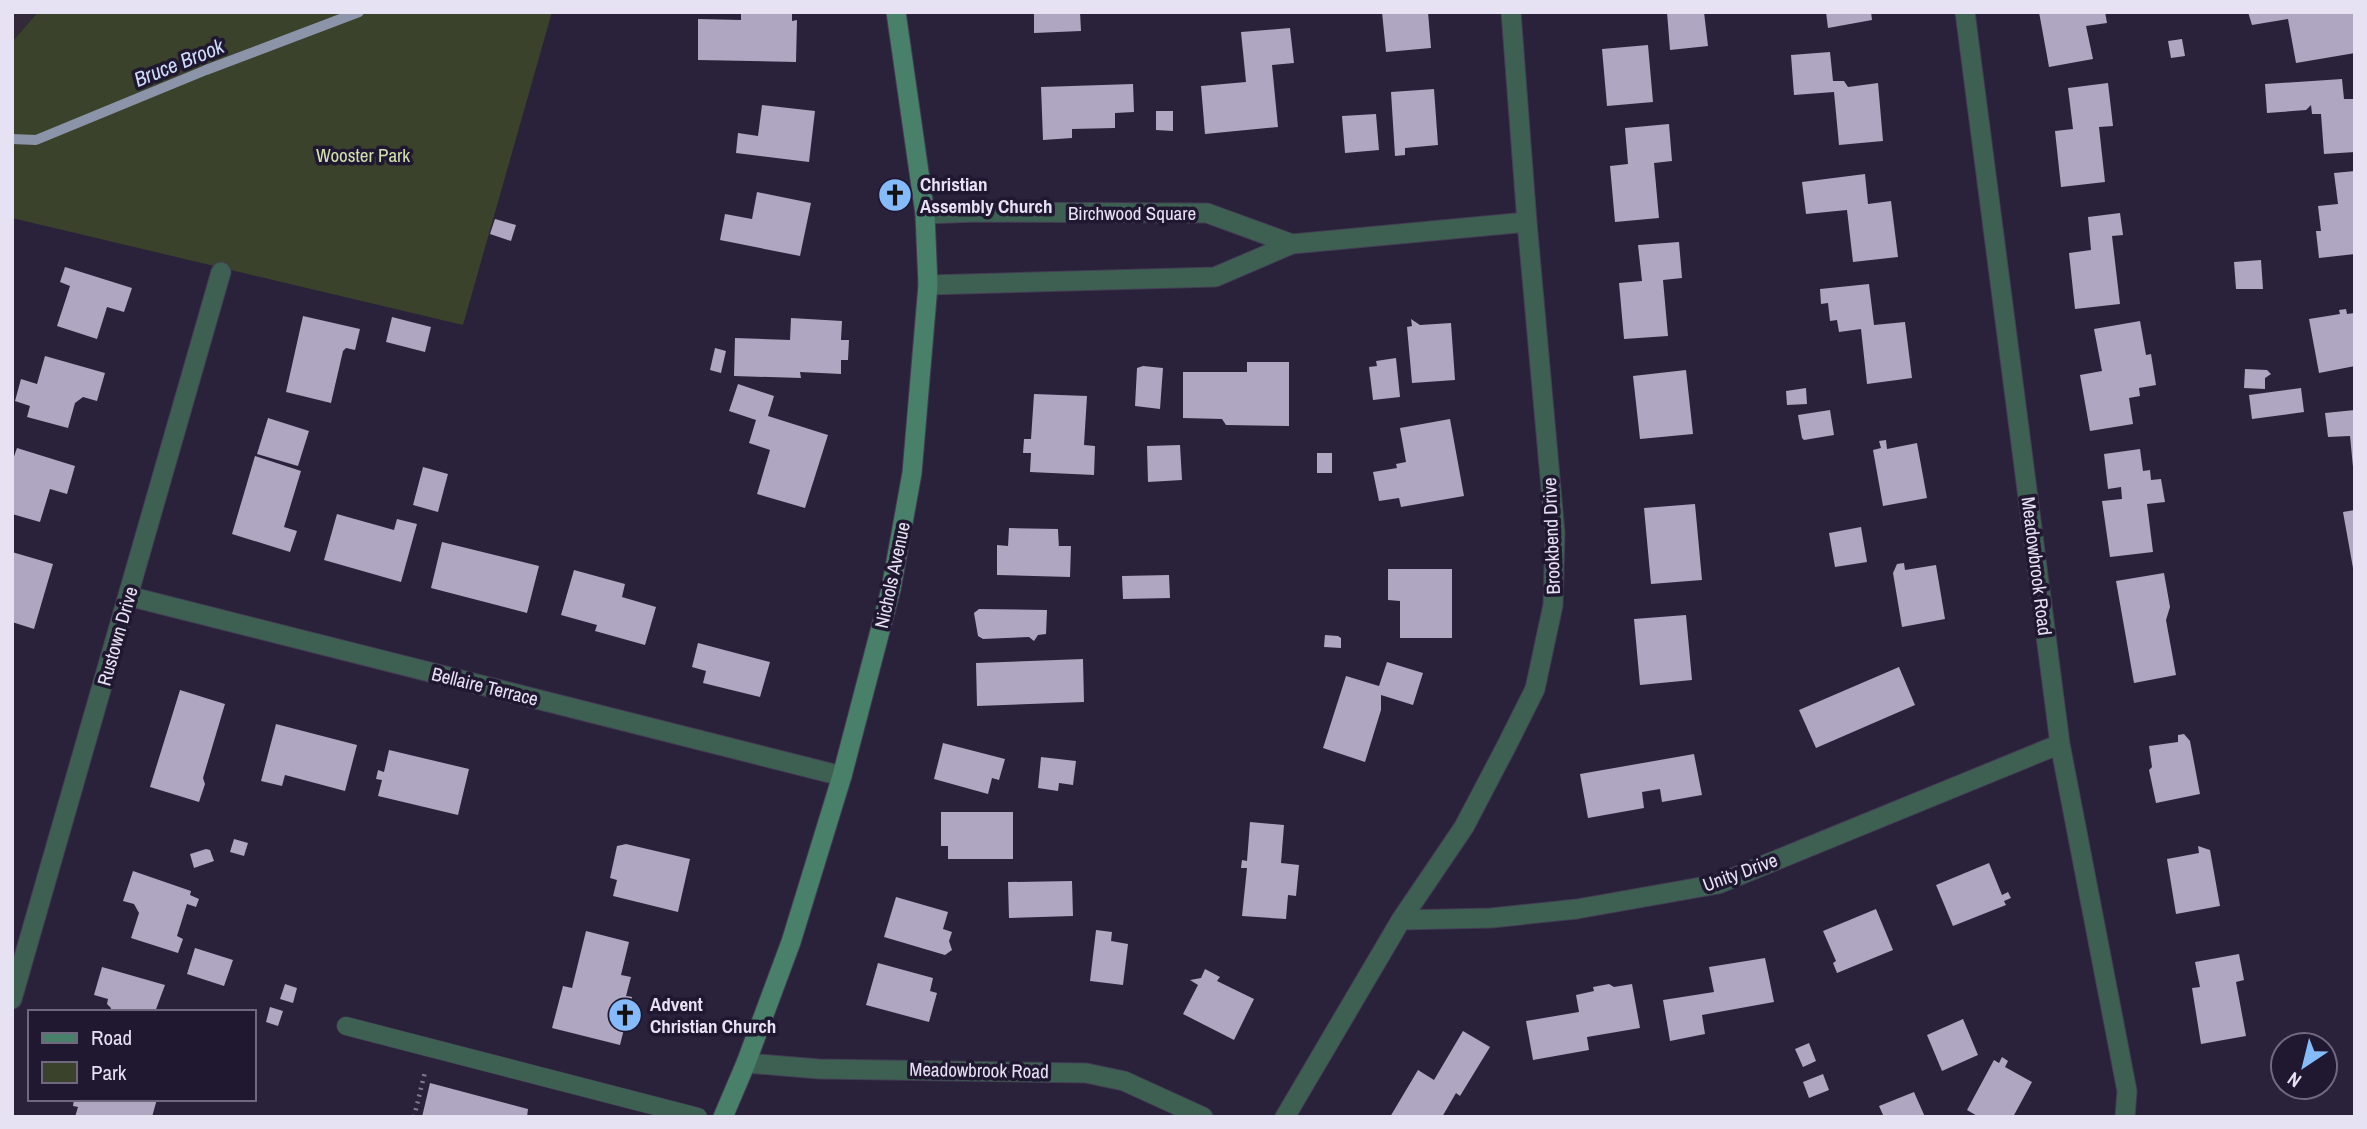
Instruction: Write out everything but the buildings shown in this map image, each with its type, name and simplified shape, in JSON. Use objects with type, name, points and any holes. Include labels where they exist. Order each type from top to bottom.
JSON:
[{"type":"main road","name":"Nichols Avenue","points":[[723,1117],[792,942],[842,776],[891,589],[912,472],[928,285],[925,214],[896,12]]},
{"type":"street","name":"Brookbend Drive","points":[[1285,1117],[1401,920],[1464,827],[1535,689],[1553,606],[1555,533],[1511,12]]},
{"type":"street","name":"Meadowbrook Road","points":[[1965,12],[2060,744],[2127,1091],[2125,1117]]},
{"type":"street","name":"Birchwood Square","points":[[925,214],[1207,213],[1292,244]]},
{"type":"street","name":"Birchwood Square","points":[[928,285],[1215,277],[1292,244],[1527,222]]},
{"type":"street","name":"Rustown Drive","points":[[12,999],[221,272]]},
{"type":"street","name":"Bellaire Terrace","points":[[128,596],[842,776]]},
{"type":"street","name":"Unity Drive","points":[[1401,920],[1491,918],[1577,909],[1718,884],[2060,744]]},
{"type":"street","name":"Meadowbrook Road","points":[[746,1063],[819,1069],[1086,1073],[1124,1081],[1203,1117]]},
{"type":"lane","points":[[346,1026],[698,1117]]},
{"type":"shaded area","points":[[12,12],[38,12],[12,42]]},
{"type":"green space","name":"Wooster Park","points":[[38,12],[552,12],[463,325],[12,218],[12,42]]},
{"type":"waterway","name":"Bruce Brook","points":[[12,139],[36,140],[206,70],[359,12]]},
{"type":"place","name":"Christian Assembly Church","points":[[895,195]]},
{"type":"place","name":"Advent Christian Church","points":[[625,1015]]}]
